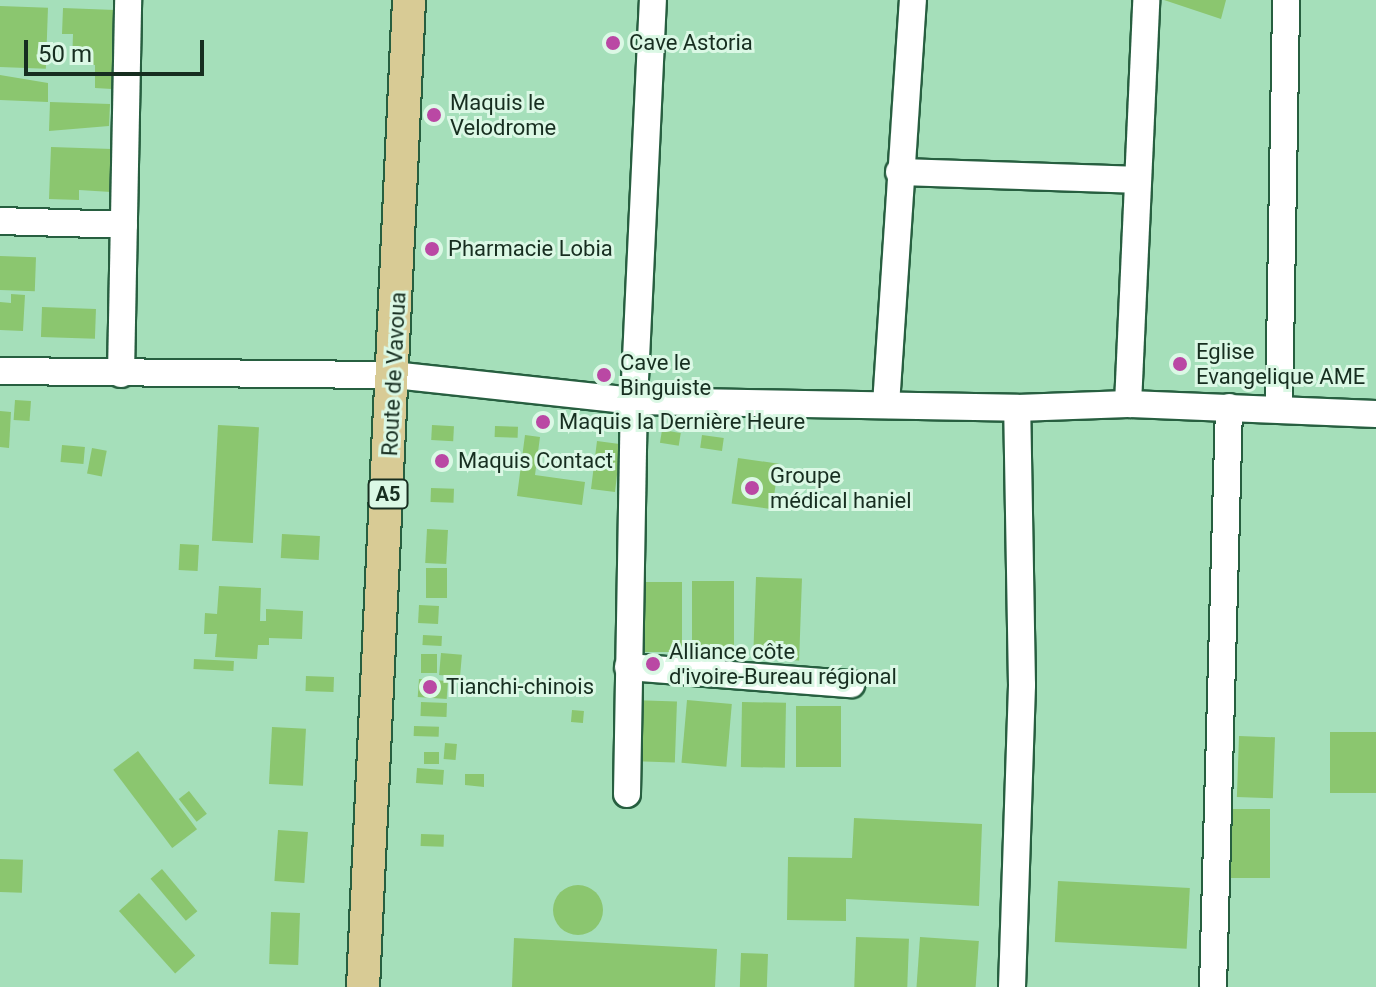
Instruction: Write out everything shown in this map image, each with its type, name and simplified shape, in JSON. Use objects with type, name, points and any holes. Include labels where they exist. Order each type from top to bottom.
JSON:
[{"type":"main road","name":"Route de Vavoua","points":[[363,987],[394,375],[409,0]]},
{"type":"street","points":[[121,374],[128,0]]},
{"type":"street","points":[[627,794],[634,401],[653,0]]},
{"type":"street","points":[[886,405],[899,172],[913,0]]},
{"type":"street","points":[[1128,404],[1146,0]]},
{"type":"street","points":[[1279,408],[1286,0]]},
{"type":"street","points":[[899,172],[1136,180]]},
{"type":"street","points":[[0,221],[124,225]]},
{"type":"street","points":[[0,371],[394,375],[634,401],[1017,408],[1128,404],[1376,414]]},
{"type":"street","points":[[1213,987],[1229,407]]},
{"type":"street","points":[[1012,987],[1022,685],[1017,408]]},
{"type":"street","points":[[628,667],[851,684]]},
{"type":"building","points":[[1164,0],[1226,0],[1221,19]]},
{"type":"building","points":[[0,6],[48,8],[46,69],[0,67]]},
{"type":"building","points":[[63,8],[115,10],[112,89],[95,88],[95,65],[72,64],[73,34],[62,34]]},
{"type":"building","points":[[0,75],[48,83],[48,102],[0,100]]},
{"type":"building","points":[[50,102],[110,104],[109,126],[49,131]]},
{"type":"building","points":[[51,147],[112,149],[111,192],[79,190],[79,200],[49,199]]},
{"type":"building","points":[[0,256],[36,257],[35,291],[0,290]]},
{"type":"building","points":[[11,294],[25,295],[23,331],[0,330],[0,302],[11,303]]},
{"type":"building","points":[[42,307],[96,309],[95,339],[41,337]]},
{"type":"building","points":[[15,400],[31,401],[30,421],[14,420]]},
{"type":"building","points":[[0,411],[11,412],[9,448],[0,447]]},
{"type":"building","points":[[218,425],[259,427],[253,543],[212,541]]},
{"type":"building","points":[[432,425],[454,426],[453,441],[431,440]]},
{"type":"building","points":[[495,426],[518,427],[518,438],[495,437]]},
{"type":"building","points":[[662,430],[681,433],[679,446],[660,443]]},
{"type":"building","points":[[525,435],[540,437],[535,475],[585,482],[582,505],[517,496]]},
{"type":"building","points":[[702,435],[724,438],[722,451],[700,448]]},
{"type":"building","points":[[597,441],[642,447],[639,477],[617,475],[615,492],[591,489]]},
{"type":"building","points":[[62,445],[85,447],[83,464],[61,462]]},
{"type":"building","points":[[92,448],[107,451],[102,476],[87,474]]},
{"type":"building","points":[[738,458],[779,464],[772,509],[732,504]]},
{"type":"building","points":[[431,488],[454,489],[453,503],[431,502]]},
{"type":"building","points":[[427,529],[448,530],[446,564],[425,563]]},
{"type":"building","points":[[282,534],[320,536],[319,560],[281,558]]},
{"type":"building","points":[[180,544],[199,545],[198,571],[179,570]]},
{"type":"building","points":[[426,568],[447,568],[447,598],[426,598]]},
{"type":"building","points":[[756,577],[802,579],[799,661],[753,659]]},
{"type":"building","points":[[692,581],[734,581],[734,654],[692,654]]},
{"type":"building","points":[[636,582],[682,582],[682,652],[636,652]]},
{"type":"building","points":[[219,586],[261,588],[260,621],[266,621],[266,609],[303,611],[302,639],[269,638],[269,645],[258,645],[257,659],[215,657],[217,634],[204,634],[205,613],[217,614]]},
{"type":"building","points":[[419,605],[439,606],[438,624],[418,623]]},
{"type":"building","points":[[423,635],[442,636],[441,646],[422,645]]},
{"type":"building","points":[[441,653],[462,655],[460,677],[439,675]]},
{"type":"building","points":[[421,654],[437,654],[437,673],[421,673]]},
{"type":"building","points":[[194,659],[234,661],[233,671],[193,669]]},
{"type":"building","points":[[306,676],[334,677],[333,692],[305,691]]},
{"type":"building","points":[[419,679],[448,681],[447,699],[418,697]]},
{"type":"building","points":[[631,700],[677,702],[675,763],[629,761]]},
{"type":"building","points":[[687,700],[732,704],[726,767],[682,763]]},
{"type":"building","points":[[421,702],[447,703],[446,717],[421,716]]},
{"type":"building","points":[[742,702],[786,703],[785,768],[741,767]]},
{"type":"building","points":[[796,706],[841,706],[841,767],[796,767]]},
{"type":"building","points":[[572,710],[584,711],[583,723],[571,722]]},
{"type":"building","points":[[414,726],[439,727],[439,737],[414,736]]},
{"type":"building","points":[[272,727],[306,729],[303,786],[269,784]]},
{"type":"building","points":[[1330,732],[1376,732],[1376,793],[1330,793]]},
{"type":"building","points":[[1239,736],[1275,737],[1273,798],[1237,797]]},
{"type":"building","points":[[445,743],[457,744],[456,760],[444,759]]},
{"type":"building","points":[[138,751],[197,829],[172,848],[113,770]]},
{"type":"building","points":[[424,752],[439,752],[439,764],[424,764]]},
{"type":"building","points":[[417,768],[444,770],[443,785],[416,783]]},
{"type":"building","points":[[465,774],[484,774],[484,787],[465,785]]},
{"type":"building","points":[[189,791],[207,814],[197,822],[179,799]]},
{"type":"building","points":[[1228,809],[1270,809],[1270,878],[1228,878]]},
{"type":"building","points":[[854,818],[982,824],[979,906],[846,899],[846,921],[787,920],[788,857],[852,858]]},
{"type":"building","points":[[278,830],[308,832],[304,883],[274,881]]},
{"type":"building","points":[[421,834],[444,835],[444,847],[421,846]]},
{"type":"building","points":[[0,859],[23,860],[22,893],[0,892]]},
{"type":"building","points":[[162,869],[197,911],[186,921],[151,879]]},
{"type":"building","points":[[1058,881],[1190,888],[1187,949],[1055,942]]},
{"type":"building","points":[[578,885],[595,893],[603,910],[595,927],[578,935],[561,927],[553,910],[561,893]]},
{"type":"building","points":[[139,893],[195,955],[175,973],[119,911]]},
{"type":"building","points":[[271,912],[300,913],[298,965],[269,964]]},
{"type":"building","points":[[856,937],[909,939],[907,987],[854,987]]},
{"type":"building","points":[[920,937],[979,941],[976,987],[917,987]]},
{"type":"building","points":[[514,938],[717,949],[715,987],[512,987]]},
{"type":"building","points":[[741,953],[768,954],[767,987],[740,987]]},
{"type":"place","name":"Cave Astoria","points":[[613,43]]},
{"type":"place","name":"Maquis le Velodrome","points":[[434,115]]},
{"type":"place","name":"Pharmacie Lobia","points":[[432,249]]},
{"type":"place","name":"Eglise Evangelique AME","points":[[1180,364]]},
{"type":"place","name":"Cave le Binguiste","points":[[604,375]]},
{"type":"place","name":"Maquis la Dernière Heure","points":[[543,422]]},
{"type":"place","name":"Maquis Contact","points":[[442,461]]},
{"type":"place","name":"Groupe médical haniel","points":[[752,488]]},
{"type":"place","name":"Alliance côte d'ivoire-Bureau régional","points":[[653,664]]},
{"type":"place","name":"Tianchi-chinois","points":[[430,687]]}]
